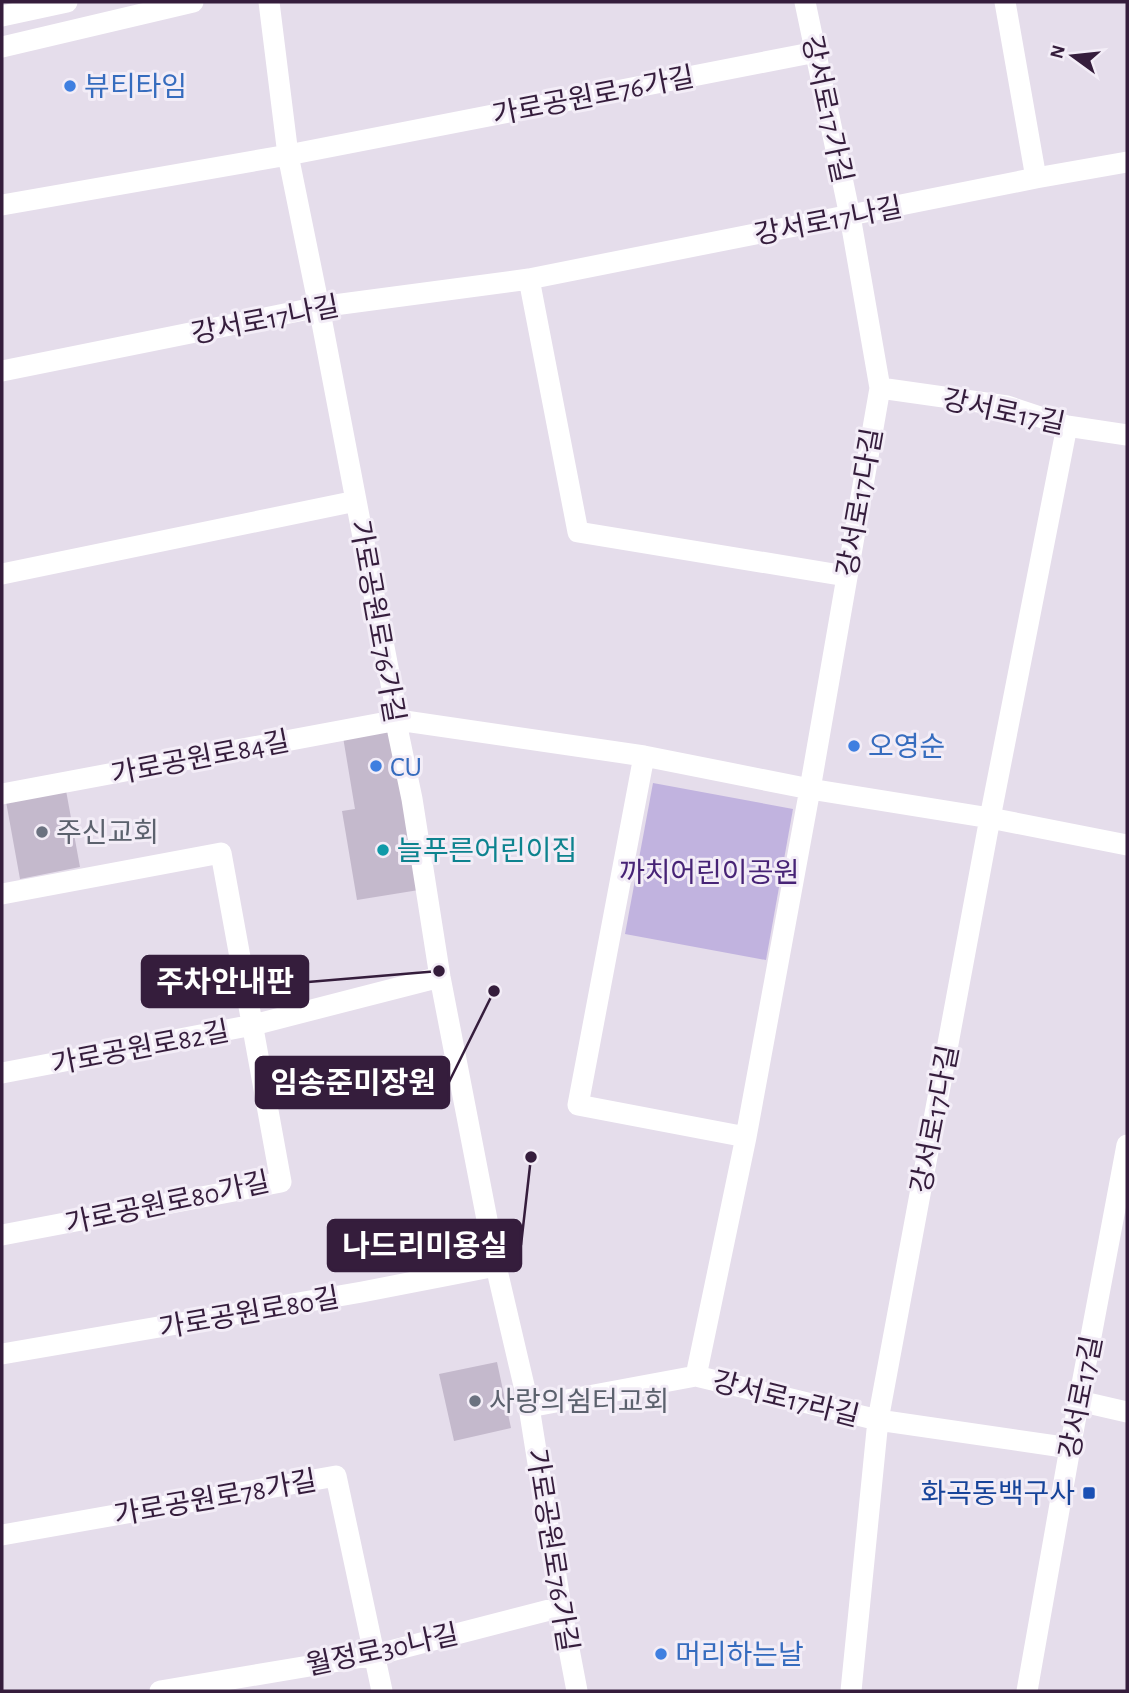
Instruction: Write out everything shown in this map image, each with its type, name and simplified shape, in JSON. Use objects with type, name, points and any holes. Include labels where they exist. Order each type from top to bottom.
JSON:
[{"type":"street","points":[[2,16],[67,2]]},
{"type":"street","points":[[2,47],[193,2]]},
{"type":"street","name":"가로공원로76가길","points":[[269,2],[288,155],[398,720],[440,977],[496,1266],[529,1407],[577,1691]]},
{"type":"street","name":"강서로17가길","points":[[805,2],[850,216]]},
{"type":"street","points":[[1005,2],[1036,178]]},
{"type":"street","name":"가로공원로76가길","points":[[2,205],[288,155],[816,52]]},
{"type":"street","name":"강서로17나길","points":[[2,371],[319,307],[529,279],[1127,162]]},
{"type":"street","name":"강서로17다길","points":[[696,1376],[746,1137],[880,388],[850,216]]},
{"type":"street","points":[[529,279],[578,532],[846,576]]},
{"type":"street","name":"강서로17길","points":[[880,388],[1007,406],[1067,426],[1127,435]]},
{"type":"street","name":"강서로17다길","points":[[878,1420],[990,818],[1067,426]]},
{"type":"street","name":"가로공원로76가길","points":[[2,574],[356,501]]},
{"type":"street","points":[[398,720],[643,756],[810,789],[990,818],[1127,845]]},
{"type":"street","name":"가로공원로84길","points":[[2,794],[398,720]]},
{"type":"street","points":[[643,756],[578,1105],[746,1137]]},
{"type":"street","name":"가로공원로80가길","points":[[2,894],[221,853],[281,1182],[2,1235]]},
{"type":"street","name":"가로공원로82길","points":[[2,1073],[253,1025],[440,977]]},
{"type":"street","name":"강서로17길","points":[[1027,1691],[1127,1145]]},
{"type":"street","name":"가로공원로80길","points":[[2,1354],[496,1266]]},
{"type":"street","name":"강서로17라길","points":[[529,1407],[696,1376],[878,1420],[1070,1448]]},
{"type":"street","points":[[1079,1401],[1127,1412]]},
{"type":"street","name":"강서로17라길","points":[[851,1691],[878,1420]]},
{"type":"street","name":"가로공원로78가길","points":[[2,1535],[336,1476],[382,1691]]},
{"type":"street","name":"월정로30나길","points":[[160,1691],[375,1655],[561,1607]]},
{"type":"green space","name":"까치어린이공원","points":[[653,783],[793,809],[766,960],[625,934]]},
{"type":"building","points":[[396,721],[425,889],[357,900],[342,811],[355,809],[342,731]]},
{"type":"building","name":"주신교회","points":[[65,785],[80,867],[20,879],[5,796]]},
{"type":"building","name":"사랑의쉼터교회","points":[[497,1362],[511,1428],[454,1441],[439,1374]]},
{"type":"place","name":"뷰티타임","points":[[70,86]]},
{"type":"place","name":"오영순","points":[[854,746]]},
{"type":"place","name":"CU","points":[[376,766]]},
{"type":"place","name":"주신교회","points":[[42,832]]},
{"type":"place","name":"늘푸른어린이집","points":[[383,850]]},
{"type":"place","name":"주차안내판","points":[[439,971]]},
{"type":"place","name":"임송준미장원","points":[[494,991]]},
{"type":"place","name":"나드리미용실","points":[[531,1157]]},
{"type":"place","name":"사랑의쉼터교회","points":[[475,1401]]},
{"type":"place","name":"화곡동백구사","points":[[1089,1493]]},
{"type":"place","name":"머리하는날","points":[[661,1654]]}]
